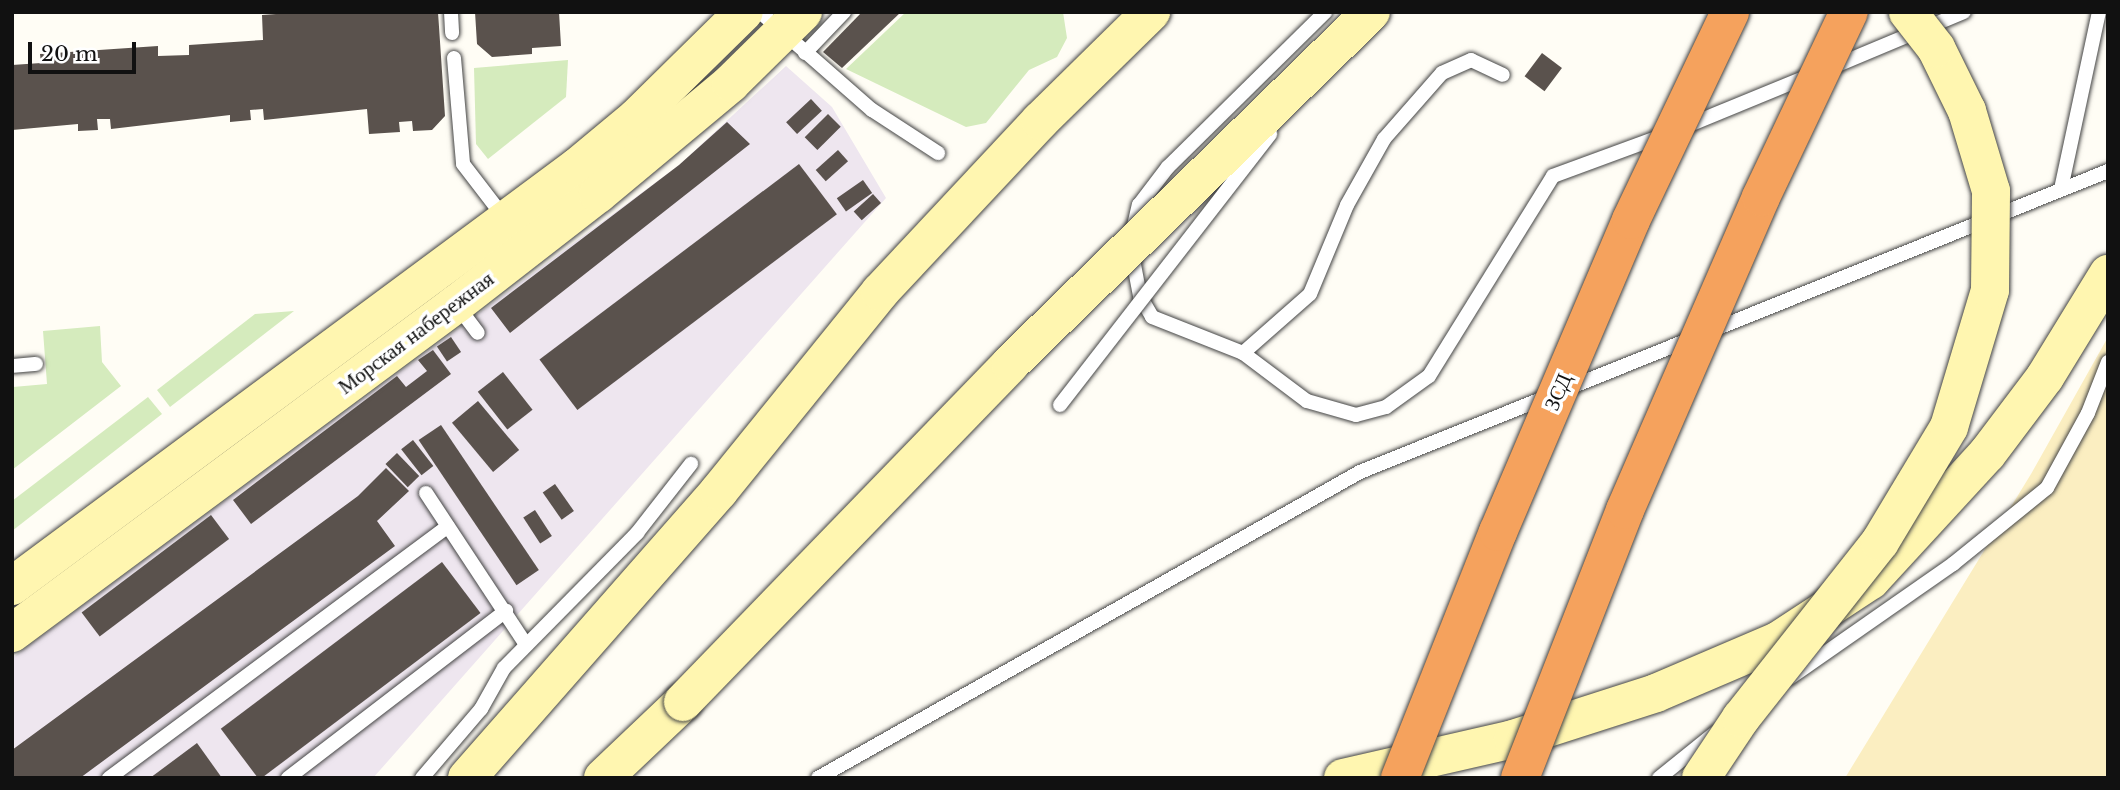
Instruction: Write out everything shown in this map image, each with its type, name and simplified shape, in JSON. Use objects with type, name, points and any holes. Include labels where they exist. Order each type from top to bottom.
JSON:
[{"type":"highway","name":"ЗСД","points":[[1400,778],[1498,532],[1626,233],[1730,12]]},
{"type":"highway","points":[[1520,778],[1625,510],[1761,197],[1849,12]]},
{"type":"main road","points":[[467,778],[719,491],[880,292],[1040,121],[1151,12]]},
{"type":"main road","points":[[1701,778],[1741,718],[1880,542],[1949,427],[1990,290],[1992,191],[1967,111],[1936,48],[1908,12]]},
{"type":"main road","points":[[603,778],[683,702],[1349,19]]},
{"type":"main road","name":"Морская набережная","points":[[12,633],[452,298],[517,234],[665,140],[763,32]]},
{"type":"main road","points":[[1343,778],[1576,721],[1778,641],[1871,580],[1987,454],[2045,377],[2108,274]]},
{"type":"main road","name":"Морская набережная","points":[[12,586],[452,298]]},
{"type":"lane","points":[[451,12],[452,33]]},
{"type":"lane","points":[[763,32],[844,12]]},
{"type":"lane","points":[[1349,19],[1168,167],[1139,205],[1131,240],[1133,271],[1152,317],[1242,353],[1307,401],[1356,415],[1386,407],[1429,376],[1552,176],[1628,150],[1964,12]]},
{"type":"lane","points":[[2061,189],[2099,12]]},
{"type":"lane","points":[[1060,405],[1349,19]]},
{"type":"lane","points":[[763,32],[872,110],[938,153]]},
{"type":"lane","points":[[454,58],[463,164],[517,234]]},
{"type":"lane","points":[[1242,353],[1310,294],[1347,205],[1384,139],[1442,73],[1471,60],[1503,75]]},
{"type":"lane","points":[[818,778],[1360,471],[2108,171]]},
{"type":"lane","points":[[1659,778],[1844,638],[1952,564],[2047,488],[2088,413],[2108,362]]},
{"type":"lane","points":[[12,366],[36,364]]},
{"type":"lane","points":[[422,778],[457,742],[504,668],[525,643],[587,587],[691,464]]},
{"type":"lane","points":[[426,493],[525,643]]},
{"type":"lane","points":[[109,778],[448,526]]},
{"type":"lane","points":[[288,778],[506,611]]},
{"type":"shaded area","points":[[786,66],[832,107],[886,198],[373,778],[12,778],[12,658],[679,165]]},
{"type":"green space","points":[[906,12],[1063,12],[1067,38],[1057,57],[1029,70],[986,123],[966,127],[846,69]]},
{"type":"green space","points":[[568,60],[566,97],[488,159],[476,144],[474,68]]},
{"type":"green space","points":[[294,311],[170,407],[157,390],[255,314]]},
{"type":"green space","points":[[100,326],[102,362],[121,386],[12,470],[13,387],[47,384],[43,331]]},
{"type":"green space","points":[[148,397],[162,414],[12,531],[12,501]]},
{"type":"sand","points":[[2108,337],[2108,778],[1845,778],[2031,474]]},
{"type":"building","points":[[304,12],[438,12],[445,116],[432,130],[413,131],[412,121],[399,122],[400,132],[369,134],[367,109],[264,120],[263,109],[250,110],[251,120],[230,122],[230,115],[111,129],[110,119],[97,119],[98,130],[78,131],[78,124],[12,130],[12,65],[41,63],[40,54],[158,46],[158,56],[189,55],[189,45],[263,40],[262,15]]},
{"type":"building","points":[[475,12],[559,12],[561,46],[532,48],[532,54],[492,57],[477,44]]},
{"type":"building","points":[[862,12],[901,12],[842,68],[823,52]]},
{"type":"building","points":[[1542,53],[1562,68],[1545,91],[1525,76]]},
{"type":"building","points":[[811,99],[822,111],[797,134],[786,122]]},
{"type":"building","points":[[828,114],[841,127],[817,150],[805,137]]},
{"type":"building","points":[[727,122],[750,144],[510,333],[491,308],[679,165]]},
{"type":"building","points":[[838,150],[848,161],[826,181],[816,170]]},
{"type":"building","points":[[799,164],[837,214],[577,410],[539,360]]},
{"type":"building","points":[[863,180],[872,193],[846,211],[837,198]]},
{"type":"building","points":[[873,194],[881,203],[862,220],[854,211]]},
{"type":"building","points":[[451,337],[461,352],[447,361],[437,347]]},
{"type":"building","points":[[433,350],[451,374],[251,524],[233,500],[397,376],[406,387],[427,371],[418,360]]},
{"type":"building","points":[[503,372],[533,410],[507,430],[478,392]]},
{"type":"building","points":[[478,401],[519,450],[493,472],[452,423]]},
{"type":"building","points":[[441,425],[539,570],[516,585],[419,440]]},
{"type":"building","points":[[413,440],[433,466],[421,475],[401,449]]},
{"type":"building","points":[[397,453],[419,476],[408,487],[385,464]]},
{"type":"building","points":[[386,468],[409,491],[377,521],[395,546],[80,778],[12,778],[12,750],[358,496]]},
{"type":"building","points":[[555,484],[574,511],[562,520],[543,493]]},
{"type":"building","points":[[535,510],[552,536],[540,544],[523,518]]},
{"type":"building","points":[[211,515],[229,539],[100,636],[82,612]]},
{"type":"building","points":[[442,562],[481,613],[262,778],[258,778],[221,729]]},
{"type":"building","points":[[197,743],[222,778],[150,778]]}]
